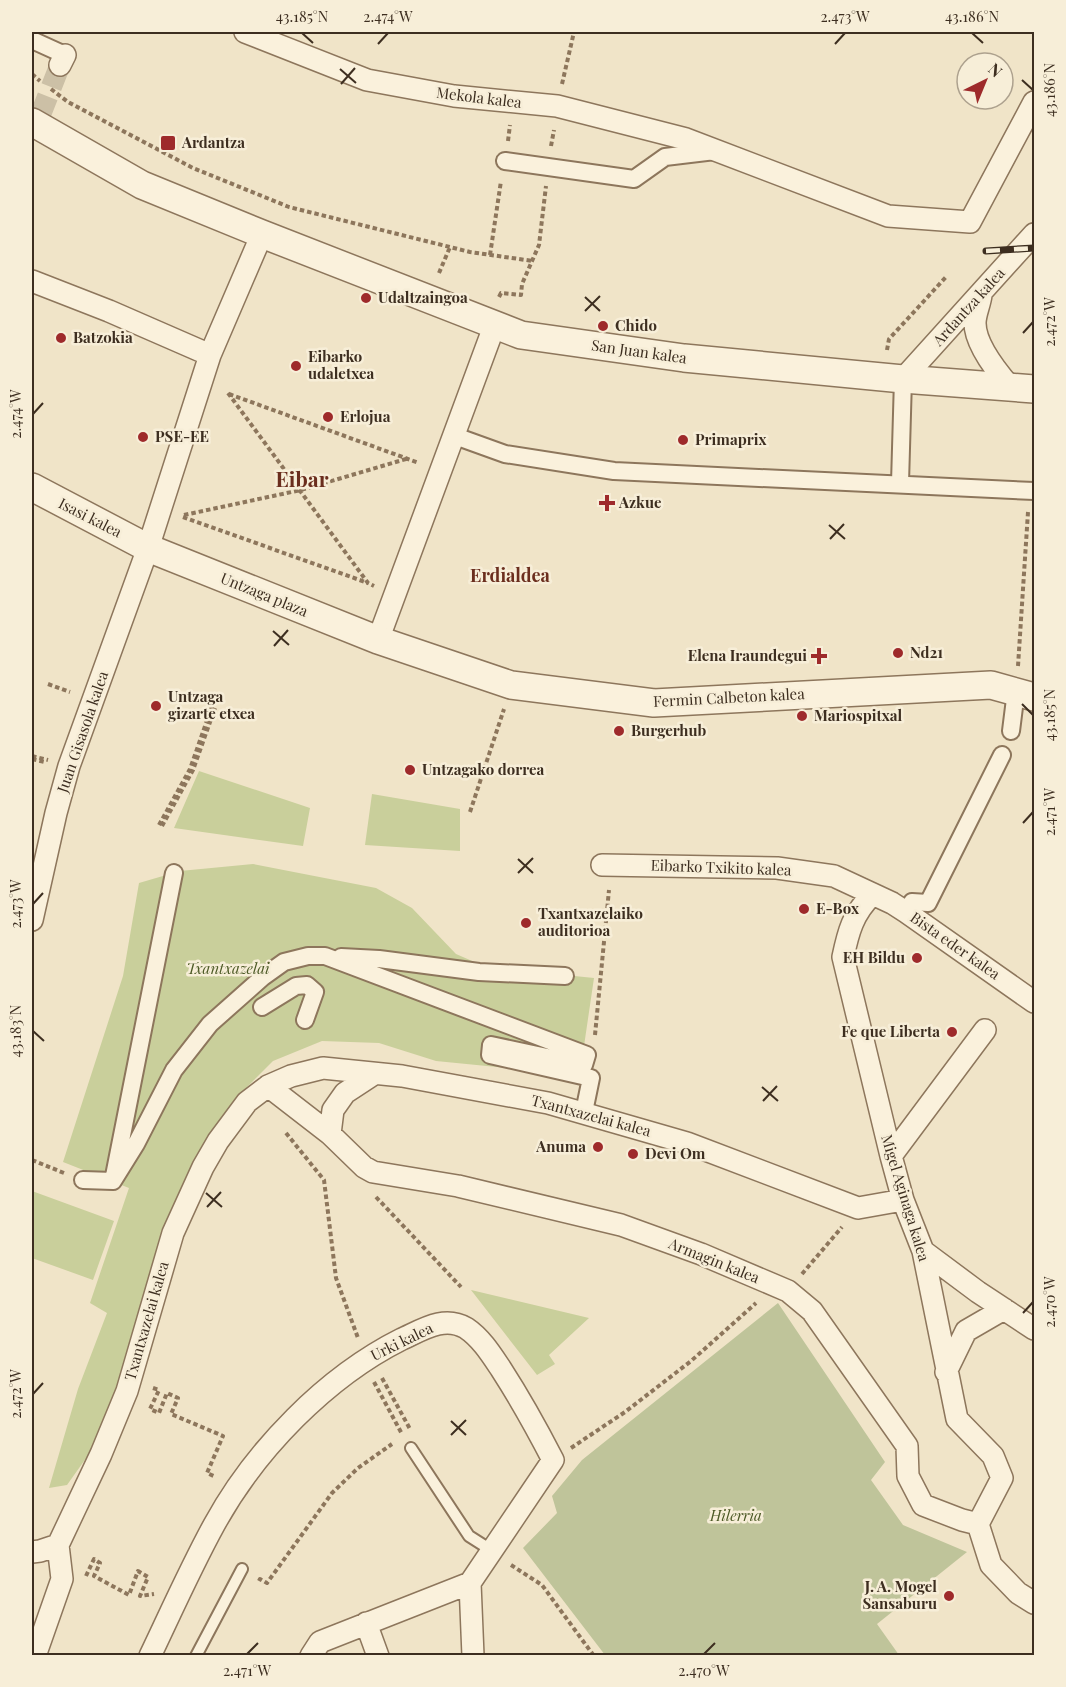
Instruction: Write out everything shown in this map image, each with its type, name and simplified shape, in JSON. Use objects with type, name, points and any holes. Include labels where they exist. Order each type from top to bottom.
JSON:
[{"type":"street","name":"Mekola kalea","points":[[245,32],[367,81],[454,96],[557,106],[686,139],[888,216],[970,222],[1035,102]]},
{"type":"street","points":[[32,40],[62,60]]},
{"type":"street","name":"San Juan kalea","points":[[36,121],[142,185],[521,335],[684,358],[903,380],[1023,388]]},
{"type":"street","name":"Mekola kalea","points":[[504,160],[634,179],[665,158],[716,151]]},
{"type":"street","points":[[148,548],[210,355],[262,234]]},
{"type":"street","name":"Ardantza kalea","points":[[903,380],[1035,234]]},
{"type":"street","points":[[32,281],[109,311],[210,355]]},
{"type":"street","points":[[982,294],[975,324],[984,350],[996,372],[1023,388]]},
{"type":"street","points":[[378,640],[495,324]]},
{"type":"street","points":[[900,483],[903,380]]},
{"type":"street","points":[[454,436],[505,454],[614,471],[1035,491]]},
{"type":"street","name":"Isasi kalea","points":[[34,493],[148,548]]},
{"type":"street","name":"Untzaga plaza","points":[[148,548],[378,640]]},
{"type":"street","name":"Juan Gisasola kalea","points":[[32,920],[69,766],[148,548]]},
{"type":"street","name":"Fermin Calbeton kalea","points":[[378,640],[512,685],[654,703],[991,685],[1025,694]]},
{"type":"street","points":[[1011,731],[1025,694]]},
{"type":"street","points":[[906,912],[912,902],[928,903],[1002,755]]},
{"type":"street","name":"Eibarko Txikito kalea","points":[[607,865],[777,868],[834,876],[872,895]]},
{"type":"street","points":[[113,1181],[174,873]]},
{"type":"street","name":"Bista eder kalea","points":[[872,895],[906,912],[1035,1002]]},
{"type":"street","name":"Migel Aginaga kalea","points":[[872,895],[859,907],[848,932],[843,957],[891,1156],[903,1200],[923,1251],[957,1419],[993,1456],[1002,1478],[978,1524]]},
{"type":"street","points":[[113,1181],[136,1144],[174,1070],[210,1023],[284,962],[308,956],[325,956],[379,959],[479,972],[565,976]]},
{"type":"street","points":[[325,956],[586,1055],[584,1065],[490,1045],[490,1055],[591,1078],[584,1112]]},
{"type":"street","points":[[262,1007],[296,986],[307,985],[315,992],[305,1020]]},
{"type":"street","points":[[891,1156],[985,1030]]},
{"type":"street","name":"Txantxazelai kalea","points":[[58,1545],[101,1454],[127,1391],[173,1233],[203,1167],[218,1141],[247,1102],[268,1086],[291,1076],[323,1068],[402,1076],[548,1103],[687,1143],[858,1208]]},
{"type":"street","points":[[335,1139],[333,1110],[345,1093],[374,1074]]},
{"type":"street","points":[[268,1086],[335,1139]]},
{"type":"street","name":"Armagin kalea","points":[[335,1139],[363,1167],[373,1172],[458,1186],[621,1225],[700,1254],[781,1289],[812,1311],[907,1446],[908,1476],[923,1505],[978,1524]]},
{"type":"street","points":[[83,1180],[113,1181]]},
{"type":"street","points":[[858,1208],[903,1200]]},
{"type":"street","points":[[923,1251],[1035,1329]]},
{"type":"street","points":[[946,1371],[966,1331],[1004,1309]]},
{"type":"street","name":"Urki kalea","points":[[150,1656],[214,1524],[253,1464],[293,1421],[333,1385],[375,1353],[432,1325],[447,1322],[465,1328],[484,1344],[528,1409],[553,1460]]},
{"type":"street","points":[[473,1656],[470,1583],[553,1460]]},
{"type":"street","points":[[978,1524],[991,1565],[1018,1593],[1035,1603]]},
{"type":"street","points":[[32,1552],[58,1545],[62,1579],[35,1656]]},
{"type":"street","points":[[311,1656],[320,1642],[470,1583]]},
{"type":"street","points":[[366,1623],[378,1656]]},
{"type":"lane","points":[[411,1448],[469,1536],[496,1542]]},
{"type":"lane","points":[[196,1656],[242,1569]]},
{"type":"path","points":[[557,106],[574,32]]},
{"type":"path","points":[[32,74],[40,81]]},
{"type":"path","points":[[50,88],[68,102],[194,168],[289,207],[450,247],[533,261]]},
{"type":"path","points":[[490,255],[514,103]]},
{"type":"path","points":[[507,300],[498,298],[501,293],[520,295],[522,284],[539,245]]},
{"type":"path","points":[[439,272],[450,247]]},
{"type":"path","points":[[887,354],[889,339],[946,277]]},
{"type":"path","points":[[204,376],[228,393],[441,472]]},
{"type":"path","points":[[228,393],[368,583]]},
{"type":"path","points":[[396,593],[180,516],[301,490],[407,459]]},
{"type":"path","points":[[1018,664],[1027,527]]},
{"type":"path","points":[[470,812],[512,685]]},
{"type":"path","points":[[161,825],[190,769],[213,707]]},
{"type":"path","points":[[591,1078],[607,865]]},
{"type":"path","points":[[281,1127],[324,1180],[336,1278],[355,1332]]},
{"type":"path","points":[[32,1160],[83,1180]]},
{"type":"path","points":[[370,1191],[461,1287]]},
{"type":"path","points":[[553,1460],[625,1412],[781,1289],[858,1208]]},
{"type":"path","points":[[379,1373],[411,1431]]},
{"type":"path","points":[[267,1582],[332,1493],[358,1468],[404,1436],[372,1378]]},
{"type":"path","points":[[149,1387],[159,1390],[150,1409],[159,1413],[167,1393],[178,1398],[171,1414],[222,1436],[207,1473],[222,1479]]},
{"type":"path","points":[[496,1542],[520,1544],[511,1565],[542,1585],[594,1656]]},
{"type":"path","points":[[86,1575],[94,1559],[100,1563],[94,1576],[129,1595],[138,1571],[148,1576],[140,1596],[159,1593],[176,1601]]},
{"type":"green space","points":[[199,771],[310,808],[303,846],[174,828]]},
{"type":"green space","points":[[372,794],[460,809],[460,851],[365,845]]},
{"type":"green space","name":"Txantxazelai","points":[[253,864],[376,888],[412,908],[456,954],[486,967],[594,978],[579,1080],[507,1068],[436,1061],[379,1043],[322,1041],[273,1061],[242,1092],[225,1115],[104,1433],[67,1485],[49,1488],[78,1389],[107,1313],[90,1303],[129,1188],[63,1162],[123,976],[139,883],[180,871]]},
{"type":"green space","points":[[32,1191],[114,1221],[93,1280],[32,1258]]},
{"type":"green space","points":[[471,1290],[589,1318],[549,1355],[555,1364],[537,1375]]},
{"type":"green space","name":"Hilerria","points":[[778,1303],[885,1462],[871,1480],[903,1525],[967,1552],[877,1624],[899,1655],[605,1655],[523,1548],[557,1513],[552,1496],[582,1460]]},
{"type":"tunnel","points":[[40,116],[60,65]]},
{"type":"railway","points":[[986,251],[1034,248]]},
{"type":"place","name":"Ardantza","points":[[168,143]]},
{"type":"place","name":"Udaltzaingoa","points":[[366,298]]},
{"type":"place","name":"Chido","points":[[603,326]]},
{"type":"place","name":"Batzokia","points":[[61,338]]},
{"type":"place","name":"Eibarko udaletxea","points":[[296,366]]},
{"type":"place","name":"Erlojua","points":[[328,417]]},
{"type":"place","name":"PSE-EE","points":[[143,437]]},
{"type":"place","name":"Primaprix","points":[[683,440]]},
{"type":"place","name":"Azkue","points":[[607,503]]},
{"type":"place","name":"Nd21","points":[[898,653]]},
{"type":"place","name":"Elena Iraundegui","points":[[819,656]]},
{"type":"place","name":"Untzaga gizarte etxea","points":[[156,706]]},
{"type":"place","name":"Mariospitxal","points":[[802,716]]},
{"type":"place","name":"Burgerhub","points":[[619,731]]},
{"type":"place","name":"Untzagako dorrea","points":[[410,770]]},
{"type":"place","name":"E-Box","points":[[804,909]]},
{"type":"place","name":"Txantxazelaiko auditorioa","points":[[526,923]]},
{"type":"place","name":"EH Bildu","points":[[917,958]]},
{"type":"place","name":"Fe que Liberta","points":[[952,1032]]},
{"type":"place","name":"Anuma","points":[[598,1147]]},
{"type":"place","name":"Devi Om","points":[[633,1154]]},
{"type":"place","name":"J. A. Mogel Sansaburu","points":[[949,1596]]},
{"type":"district","name":"Eibar","points":[[302,480]]},
{"type":"district","name":"Erdialdea","points":[[510,576]]}]
